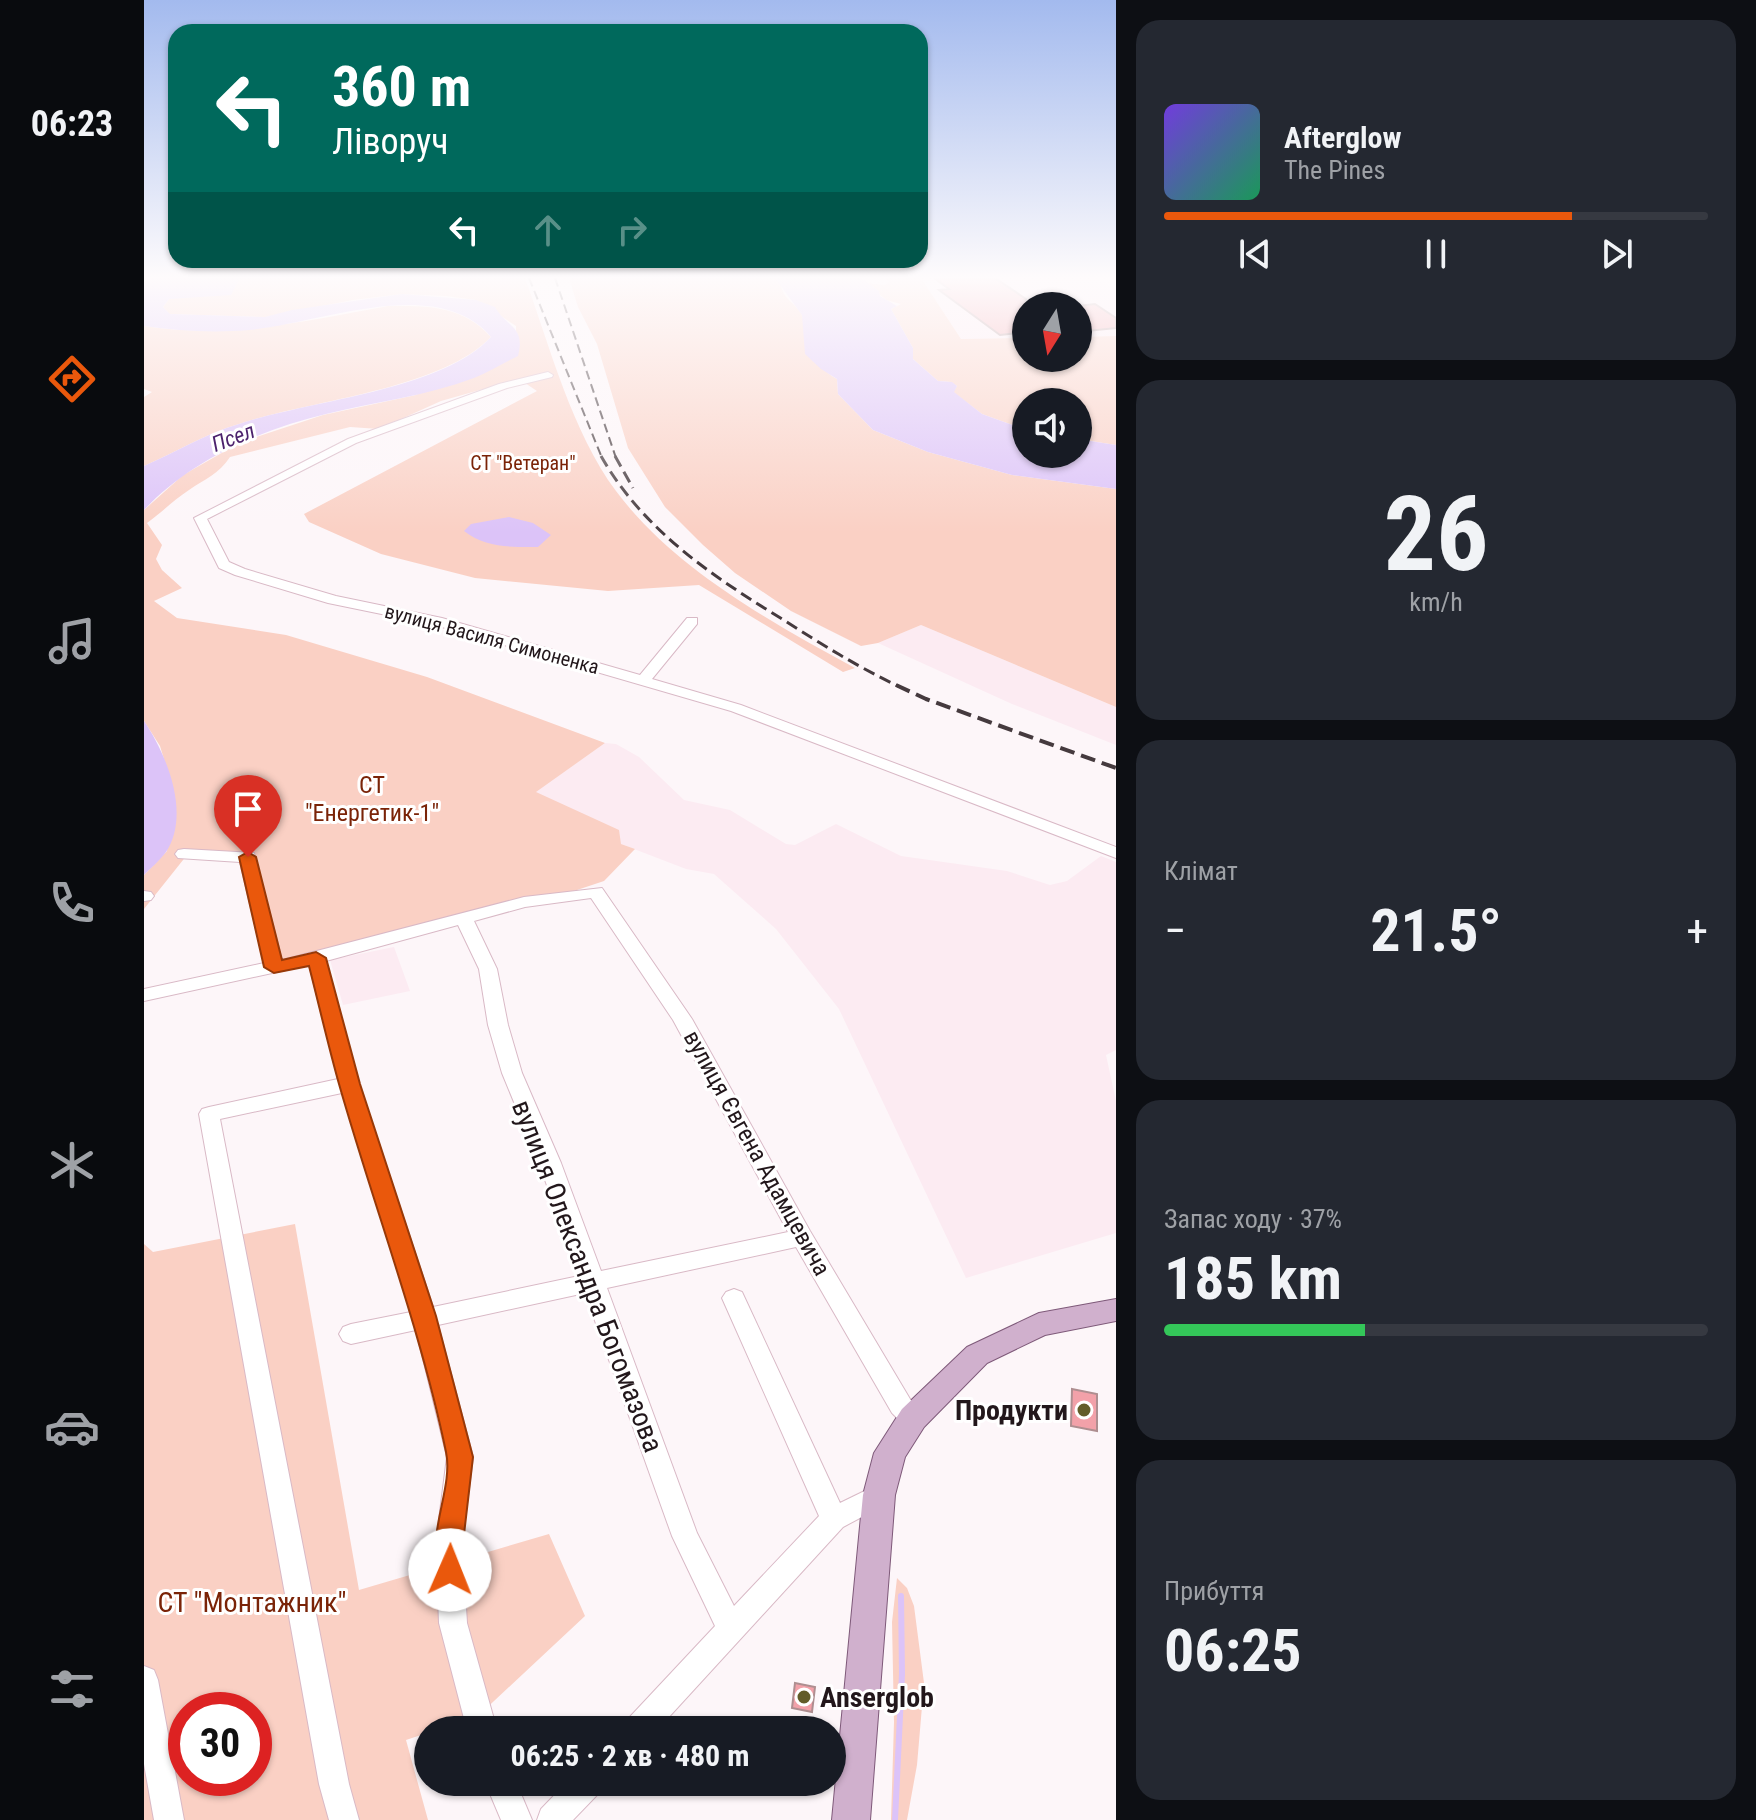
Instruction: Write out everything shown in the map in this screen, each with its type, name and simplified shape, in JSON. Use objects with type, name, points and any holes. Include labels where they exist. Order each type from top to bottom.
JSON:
[{"type":"main road","points":[[851,1820],[879,1495],[890,1453],[913,1418],[977,1355],[1039,1325],[1116,1310]]},
{"type":"street","name":"вулиця Василя Симоненка","points":[[548,375],[503,386],[352,441],[200,518],[224,565],[240,572],[303,593],[451,624],[783,724],[904,774],[1116,853]]},
{"type":"street","points":[[643,681],[692,621]]},
{"type":"street","points":[[184,854],[248,857],[274,967]]},
{"type":"street","name":"вулиця Євгена Адамцевича","points":[[464,918],[524,902],[596,892],[682,1019],[802,1237],[901,1406],[913,1418]]},
{"type":"street","points":[[144,995],[316,958],[464,918]]},
{"type":"street","name":"вулиця Олександра Богомазова","points":[[464,918],[488,969],[498,1025],[512,1073],[594,1280],[685,1536],[731,1629]]},
{"type":"street","points":[[316,958],[349,1084],[424,1316],[460,1457],[449,1543],[453,1623],[478,1716]]},
{"type":"street","points":[[344,1820],[325,1737],[209,1114],[349,1084]]},
{"type":"street","points":[[351,1334],[802,1237]]},
{"type":"street","points":[[734,1298],[834,1519]]},
{"type":"street","points":[[650,1716],[834,1519],[879,1495]]},
{"type":"street","points":[[144,1680],[169,1820]]},
{"type":"street","points":[[506,1796],[517,1820]]},
{"type":"street","points":[[552,1820],[575,1796]]},
{"type":"shaded area","points":[[921,625],[1116,707],[1116,745],[1012,704],[878,643]]},
{"type":"shaded area","points":[[605,743],[616,744],[639,757],[684,800],[730,810],[786,844],[795,845],[836,824],[901,856],[1007,871],[1050,885],[1067,881],[1101,856],[1116,862],[1116,1050],[1106,1055],[1116,1101],[1116,1233],[966,1278],[839,1009],[776,929],[714,874],[686,869],[621,844],[535,792]]},
{"type":"shaded area","points":[[394,947],[410,991],[343,1005],[330,960]]},
{"type":"green space","points":[[144,363],[453,363],[408,381],[226,428],[144,466],[144,397],[152,392],[144,389]]},
{"type":"green space","name":"СТ \"Енергетик-1\"","points":[[469,363],[554,363],[574,416],[600,468],[639,519],[666,545],[726,592],[855,668],[843,672],[699,585],[608,591],[475,578],[381,554],[309,522],[304,514],[537,391],[519,379],[441,401],[379,429],[350,427],[230,457],[216,472],[147,523],[162,545],[156,559],[162,570],[182,588],[154,601],[177,618],[286,635],[427,677],[605,743],[536,792],[619,830],[621,844],[635,849],[604,881],[568,893],[513,900],[277,961],[249,853],[191,850],[144,909],[144,875],[167,851],[173,789],[160,746],[144,721],[144,510],[183,475],[241,442],[323,415],[416,395]]},
{"type":"green space","points":[[603,363],[819,363],[837,379],[838,394],[873,430],[928,452],[1012,475],[1116,489],[1116,707],[921,625],[878,643],[861,646],[791,611],[735,573],[665,507],[628,448]]},
{"type":"green space","points":[[917,363],[1012,363],[1012,372],[1092,372],[1092,363],[1116,363],[1116,445],[1092,441],[1092,388],[1012,388],[1012,425],[982,414],[953,392],[957,386],[938,381]]},
{"type":"green space","name":"СТ \"Монтажник\"","points":[[295,1224],[359,1590],[549,1534],[585,1616],[478,1716],[414,1716],[414,1737],[406,1740],[414,1769],[414,1796],[421,1796],[428,1820],[144,1820],[144,1244],[153,1252]]},
{"type":"green space","points":[[897,1578],[907,1588],[914,1606],[924,1683],[917,1765],[907,1820],[891,1820],[894,1722],[892,1622]]},
{"type":"water","name":"Псел","points":[[454,363],[505,363],[456,384],[326,414],[252,438],[183,476],[144,510],[144,466],[202,438],[239,424],[373,392]]},
{"type":"water","points":[[815,363],[917,363],[938,381],[952,382],[957,386],[954,392],[982,414],[1012,425],[1012,468],[1092,468],[1092,441],[1116,445],[1116,489],[1012,475],[928,452],[873,430],[838,394],[837,379]]},
{"type":"water","points":[[509,517],[533,523],[551,535],[538,547],[518,547],[490,544],[464,531],[471,524]]},
{"type":"water","points":[[144,721],[168,767],[176,803],[176,820],[166,852],[144,875]]},
{"type":"building","name":"Продукти","points":[[1072,1389],[1097,1394],[1097,1431],[1071,1426]]},
{"type":"building","name":"Anserglob","points":[[795,1683],[815,1687],[812,1712],[792,1708]]},
{"type":"waterway","points":[[895,1820],[902,1674],[901,1596]]},
{"type":"railway","points":[[563,363],[601,457]]},
{"type":"railway","points":[[584,363],[616,457]]},
{"type":"railway","points":[[601,457],[637,507],[705,568],[825,646],[897,686]]},
{"type":"railway","points":[[616,457],[633,488]]},
{"type":"railway","points":[[897,686],[926,699],[1116,768]]},
{"type":"place","name":"Продукти","points":[[1084,1410]]},
{"type":"place","name":"Anserglob","points":[[804,1697]]},
{"type":"route","points":[[248,857],[274,967],[316,958],[349,1084],[424,1316],[460,1457],[449,1543],[450,1570]]},
{"type":"park label","name":"СТ \"Ветеран\"","points":[[523,463]]}]
